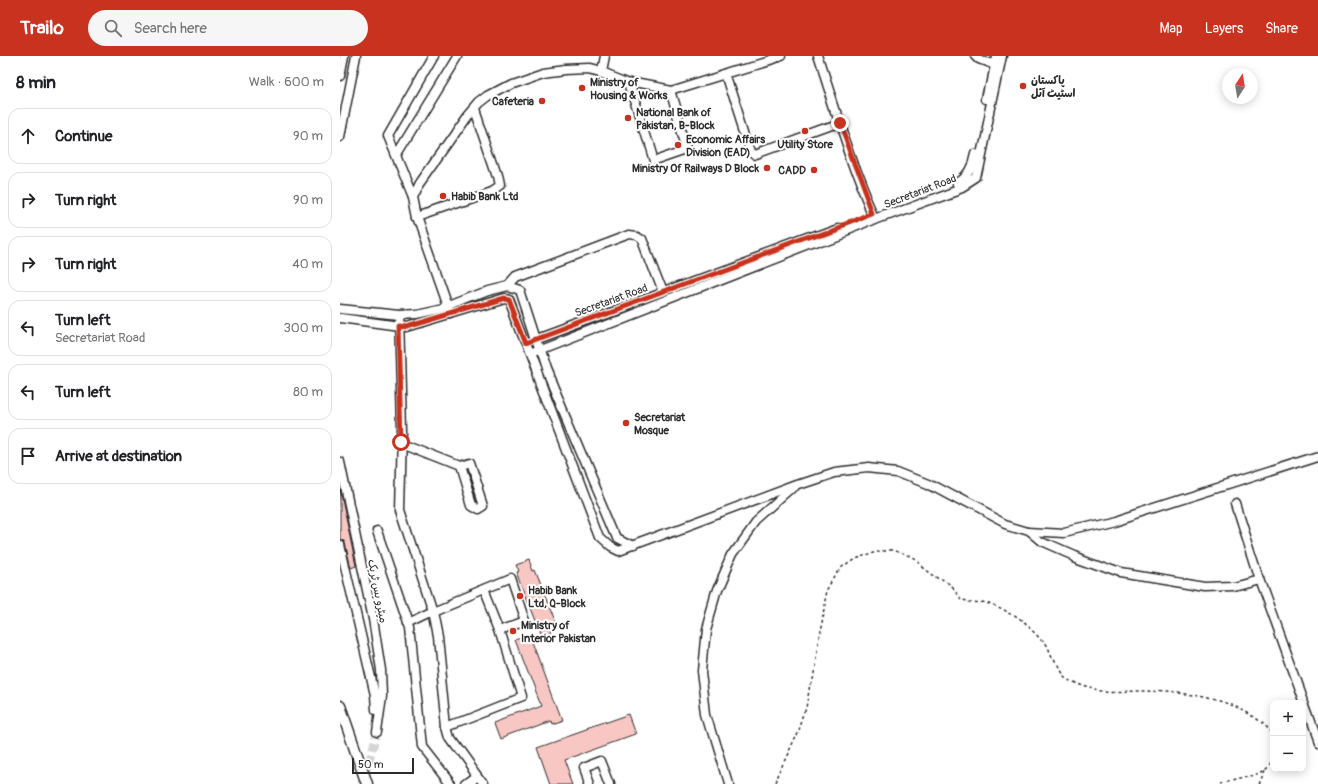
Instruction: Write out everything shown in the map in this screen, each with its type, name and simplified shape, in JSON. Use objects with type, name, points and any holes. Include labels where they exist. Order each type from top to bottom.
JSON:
[{"type":"main road","points":[[340,706],[367,784]]},
{"type":"street","points":[[340,76],[344,56]]},
{"type":"street","points":[[340,137],[356,56]]},
{"type":"street","points":[[434,56],[388,136],[397,154],[414,197],[417,217],[450,310]]},
{"type":"street","points":[[397,154],[456,56]]},
{"type":"street","points":[[601,71],[604,56]]},
{"type":"street","points":[[414,197],[420,183],[474,108],[488,95],[524,78],[543,72],[590,68],[629,82],[671,90],[781,56]]},
{"type":"street","points":[[818,56],[840,123],[875,216]]},
{"type":"street","points":[[975,56],[994,65]]},
{"type":"street","name":"Secretariat Road","points":[[530,354],[958,183],[966,178],[974,162],[996,56]]},
{"type":"street","name":"Secretariat Road","points":[[526,343],[875,216],[962,187],[976,178],[1002,56]]},
{"type":"street","points":[[726,73],[751,151],[755,154],[840,123]]},
{"type":"street","points":[[629,82],[653,160],[688,148],[671,90]]},
{"type":"street","points":[[417,217],[492,191],[500,186],[498,176],[474,108]]},
{"type":"street","points":[[507,286],[515,277],[629,234],[637,235],[642,238],[663,292]]},
{"type":"street","points":[[340,318],[407,327],[450,310],[487,291],[507,286],[520,290],[535,340],[549,377],[617,538],[633,546]]},
{"type":"street","points":[[340,309],[399,315],[417,314],[450,310],[504,298],[509,299],[600,538],[610,547],[618,551],[834,472],[869,468],[898,471],[928,482],[1005,524],[1029,531],[1064,533],[1114,521],[1318,456]]},
{"type":"street","points":[[399,315],[401,442],[400,510],[433,610],[438,636],[447,726],[450,738],[483,784]]},
{"type":"street","points":[[401,442],[459,466],[469,463],[484,506],[478,509],[471,505],[459,466]]},
{"type":"street","name":"میٹرو بس ٹریک","points":[[340,462],[373,619],[382,696],[377,729],[375,695],[340,545]]},
{"type":"street","points":[[728,784],[707,715],[702,670],[706,629],[717,591],[733,554],[756,522],[798,484]]},
{"type":"street","points":[[1235,504],[1259,579],[1318,742]]},
{"type":"street","points":[[377,530],[410,628],[422,747],[451,784]]},
{"type":"street","points":[[1029,531],[1042,542],[1074,556],[1121,573],[1205,587],[1233,586],[1259,579]]},
{"type":"street","points":[[408,623],[433,610],[510,579],[524,621],[500,630]]},
{"type":"street","points":[[447,726],[521,698],[500,630],[484,590]]},
{"type":"street","points":[[590,784],[584,768],[602,761],[611,784]]},
{"type":"street","points":[[466,784],[477,776]]},
{"type":"path","points":[[775,784],[798,735],[807,708],[819,633],[828,590],[841,567],[854,558],[874,551],[894,551],[916,561],[951,588],[961,599],[982,601],[1007,611],[1026,624],[1044,642],[1060,677],[1076,685],[1114,691],[1145,691],[1188,694],[1227,703],[1250,714],[1270,730]]},
{"type":"path","points":[[1259,784],[1265,770],[1270,763]]},
{"type":"path","points":[[1220,784],[1265,770]]},
{"type":"building","points":[[340,489],[356,566],[351,568],[345,543],[344,541],[340,540]]},
{"type":"building","points":[[529,560],[533,571],[535,570],[558,628],[550,631],[551,633],[548,635],[549,638],[543,641],[516,573],[518,572],[515,565]]},
{"type":"building","points":[[524,637],[526,641],[532,639],[562,720],[550,724],[549,721],[501,739],[495,723],[541,706],[516,640]]},
{"type":"building","points":[[629,715],[636,734],[564,760],[573,784],[551,784],[538,747]]},
{"type":"tunnel","points":[[361,784],[377,732]]},
{"type":"place","name":"پاکستان اسٹیٹ آئل","points":[[1023,86]]},
{"type":"place","name":"Ministry of Housing & Works","points":[[582,88]]},
{"type":"place","name":"Cafeteria","points":[[542,101]]},
{"type":"place","name":"National Bank of Pakistan, B-Block","points":[[628,118]]},
{"type":"place","name":"Utility Store","points":[[805,131]]},
{"type":"place","name":"Economic Affairs Division (EAD)","points":[[678,145]]},
{"type":"place","name":"Ministry Of Railways D Block","points":[[767,168]]},
{"type":"place","name":"CADD","points":[[814,170]]},
{"type":"place","name":"Habib Bank Ltd","points":[[443,196]]},
{"type":"place","name":"Secretariat Mosque","points":[[626,423]]},
{"type":"place","name":"Habib Bank Ltd, Q-Block","points":[[520,596]]},
{"type":"place","name":"Ministry of Interior Pakistan","points":[[513,631]]},
{"type":"route","points":[[401,442],[402,430],[398,326],[407,327],[504,298],[509,299],[526,343],[874,214],[840,123]]}]
